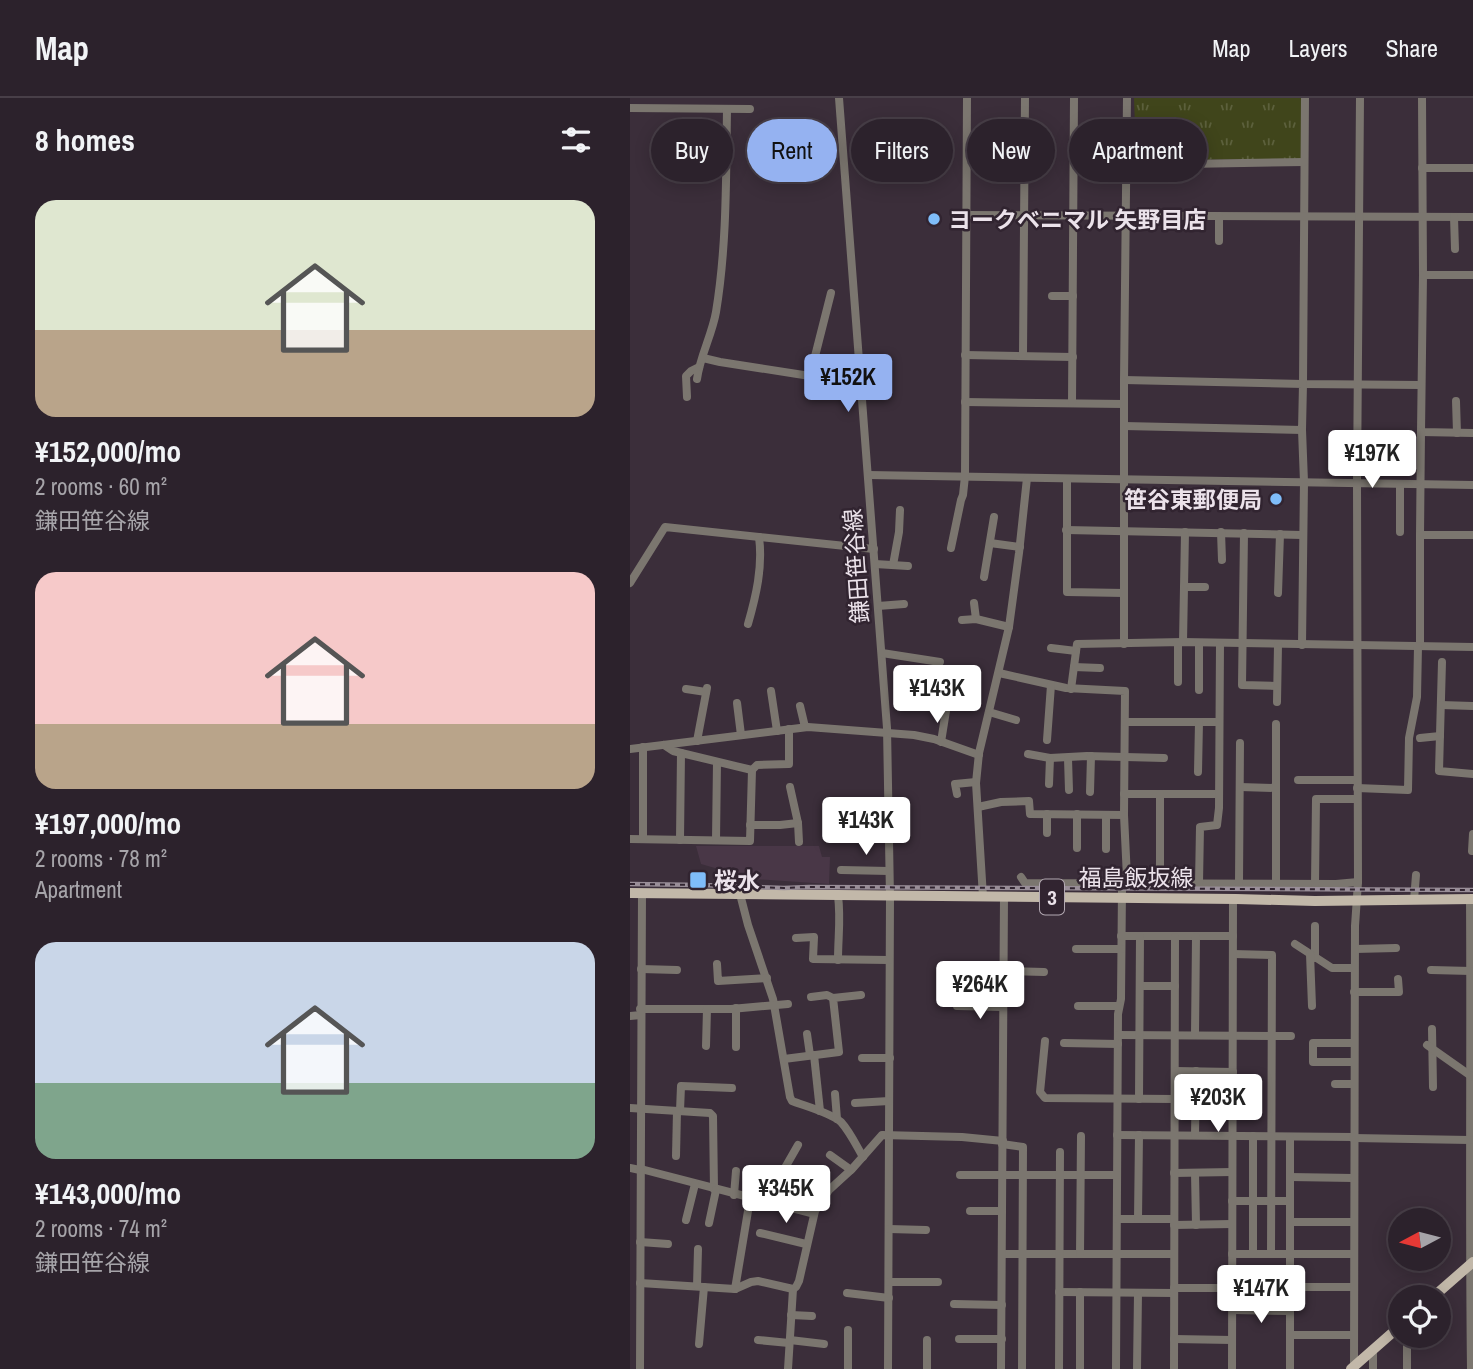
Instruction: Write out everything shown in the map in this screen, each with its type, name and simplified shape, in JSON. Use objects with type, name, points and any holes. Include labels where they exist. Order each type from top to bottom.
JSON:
[{"type":"main road","name":"福島飯坂線","points":[[636,893],[1356,901],[1472,899]]},
{"type":"main road","points":[[1446,1285],[1471,1263]]},
{"type":"main road","points":[[1352,1368],[1388,1337]]},
{"type":"street","name":"鎌田笹谷線","points":[[839,98],[887,733],[890,897],[888,1369]]},
{"type":"street","points":[[951,548],[965,477],[967,98]]},
{"type":"street","points":[[1023,355],[1025,98]]},
{"type":"street","points":[[1072,403],[1074,98]]},
{"type":"street","points":[[1127,98],[1127,119]]},
{"type":"street","points":[[1302,645],[1305,98]]},
{"type":"street","points":[[1352,1368],[1354,949],[1358,882],[1360,98]]},
{"type":"street","points":[[1298,780],[1408,790],[1409,738],[1417,696],[1419,646],[1422,98]]},
{"type":"street","points":[[630,108],[750,109]]},
{"type":"street","points":[[697,379],[714,323],[723,256],[727,109]]},
{"type":"street","points":[[1207,163],[1304,162]]},
{"type":"street","points":[[1422,168],[1473,168]]},
{"type":"street","points":[[1124,644],[1127,182]]},
{"type":"street","points":[[967,215],[1473,217]]},
{"type":"street","points":[[1219,216],[1219,241]]},
{"type":"street","points":[[1454,217],[1455,249]]},
{"type":"street","points":[[1423,275],[1473,275]]},
{"type":"street","points":[[810,376],[831,293]]},
{"type":"street","points":[[1052,296],[1073,296]]},
{"type":"street","points":[[965,355],[1073,357]]},
{"type":"street","points":[[703,358],[810,376],[860,381]]},
{"type":"street","points":[[687,397],[686,376],[699,367]]},
{"type":"street","points":[[1124,380],[1421,385]]},
{"type":"street","points":[[1456,401],[1457,433]]},
{"type":"street","points":[[965,402],[1124,404]]},
{"type":"street","points":[[1124,426],[1302,430]]},
{"type":"street","points":[[1421,432],[1473,433]]},
{"type":"street","points":[[868,475],[1473,485]]},
{"type":"street","points":[[983,897],[976,782],[979,755],[1009,628],[1027,478]]},
{"type":"street","points":[[1067,479],[1067,592],[1124,593]]},
{"type":"street","points":[[1399,484],[1400,532]]},
{"type":"street","points":[[893,565],[900,510]]},
{"type":"street","points":[[984,577],[994,517]]},
{"type":"street","points":[[630,583],[665,527],[874,549]]},
{"type":"street","points":[[1066,530],[1302,535]]},
{"type":"street","points":[[1178,682],[1185,532]]},
{"type":"street","points":[[1221,533],[1222,560]]},
{"type":"street","points":[[1244,533],[1242,685],[1277,686]]},
{"type":"street","points":[[1278,593],[1280,534]]},
{"type":"street","points":[[1420,535],[1473,535]]},
{"type":"street","points":[[748,624],[760,567],[759,537]]},
{"type":"street","points":[[990,543],[1020,547]]},
{"type":"street","points":[[875,564],[908,566]]},
{"type":"street","points":[[1184,587],[1205,587]]},
{"type":"street","points":[[974,603],[976,619]]},
{"type":"street","points":[[878,606],[904,604]]},
{"type":"street","points":[[962,620],[976,619],[1009,628]]},
{"type":"street","points":[[1199,643],[1199,690]]},
{"type":"street","points":[[1071,688],[1077,644],[1473,647]]},
{"type":"street","points":[[1199,883],[1200,827],[1217,825],[1220,644]]},
{"type":"street","points":[[1277,702],[1278,645]]},
{"type":"street","points":[[1051,648],[1076,651]]},
{"type":"street","points":[[882,653],[940,662]]},
{"type":"street","points":[[1442,662],[1439,771],[1473,774]]},
{"type":"street","points":[[1074,667],[1100,668]]},
{"type":"street","points":[[999,673],[1071,688],[1125,691],[1124,815],[1127,878],[1122,888],[1118,1040],[1116,1369]]},
{"type":"street","points":[[1047,740],[1051,685]]},
{"type":"street","points":[[686,689],[706,690],[697,741]]},
{"type":"street","points":[[771,691],[777,731]]},
{"type":"street","points":[[941,742],[948,698]]},
{"type":"street","points":[[737,703],[741,735]]},
{"type":"street","points":[[1441,705],[1473,706]]},
{"type":"street","points":[[800,706],[805,727]]},
{"type":"street","points":[[989,712],[1016,720]]},
{"type":"street","points":[[1125,722],[1219,722]]},
{"type":"street","points":[[1198,772],[1199,722]]},
{"type":"street","points":[[1276,724],[1276,884]]},
{"type":"street","points":[[630,748],[805,727],[914,735],[979,755]]},
{"type":"street","points":[[630,839],[750,841],[752,769],[757,765],[789,764],[789,729]]},
{"type":"street","points":[[1420,738],[1440,736]]},
{"type":"street","points":[[1239,883],[1240,743]]},
{"type":"street","points":[[664,745],[673,751],[752,769]]},
{"type":"street","points":[[643,747],[643,839]]},
{"type":"street","points":[[680,840],[681,753]]},
{"type":"street","points":[[1028,754],[1050,758],[1164,758]]},
{"type":"street","points":[[1090,792],[1091,756]]},
{"type":"street","points":[[1049,784],[1050,758]]},
{"type":"street","points":[[1068,758],[1069,790]]},
{"type":"street","points":[[716,840],[717,762]]},
{"type":"street","points":[[957,794],[955,784],[976,782]]},
{"type":"street","points":[[790,787],[799,842]]},
{"type":"street","points":[[1240,787],[1276,788]]},
{"type":"street","points":[[1124,794],[1219,794]]},
{"type":"street","points":[[1160,794],[1160,883]]},
{"type":"street","points":[[1315,884],[1315,799],[1357,799]]},
{"type":"street","points":[[978,807],[1001,802],[1029,801],[1030,814],[1124,815]]},
{"type":"street","points":[[1047,814],[1047,833]]},
{"type":"street","points":[[1077,814],[1077,848]]},
{"type":"street","points":[[1106,815],[1106,849]]},
{"type":"street","points":[[750,825],[798,823]]},
{"type":"street","points":[[1472,851],[1473,834]]},
{"type":"street","points":[[841,870],[889,872]]},
{"type":"street","points":[[1414,900],[1416,875]]},
{"type":"street","points":[[1021,877],[1025,883],[1358,882]]},
{"type":"street","points":[[636,893],[641,969],[640,1242],[635,1269],[640,1283],[640,1369]]},
{"type":"street","points":[[740,894],[775,1005],[790,1097],[792,1101],[837,1119],[854,1140],[863,1157]]},
{"type":"street","points":[[838,896],[841,915],[838,960]]},
{"type":"street","points":[[1002,1369],[1004,897]]},
{"type":"street","points":[[1232,1369],[1233,899]]},
{"type":"street","points":[[1472,899],[1472,1368]]},
{"type":"street","points":[[1312,1006],[1315,926]]},
{"type":"street","points":[[1121,936],[1233,936]]},
{"type":"street","points":[[1139,1099],[1140,936]]},
{"type":"street","points":[[796,937],[814,937],[813,960],[889,960]]},
{"type":"street","points":[[1174,1369],[1175,937]]},
{"type":"street","points":[[1195,1035],[1196,937]]},
{"type":"street","points":[[1295,944],[1332,968],[1354,968]]},
{"type":"street","points":[[1354,949],[1396,948]]},
{"type":"street","points":[[1076,949],[1121,949]]},
{"type":"street","points":[[1233,954],[1272,955],[1271,1254]]},
{"type":"street","points":[[630,959],[640,959]]},
{"type":"street","points":[[717,964],[718,981],[767,978]]},
{"type":"street","points":[[641,969],[677,970]]},
{"type":"street","points":[[1431,970],[1471,971]]},
{"type":"street","points":[[1003,971],[1044,972]]},
{"type":"street","points":[[1354,992],[1399,992],[1398,979]]},
{"type":"street","points":[[1139,986],[1175,986]]},
{"type":"street","points":[[811,997],[862,995]]},
{"type":"street","points":[[784,1059],[839,1052],[833,998]]},
{"type":"street","points":[[630,1016],[640,1012],[788,1004]]},
{"type":"street","points":[[957,1006],[1003,1007]]},
{"type":"street","points":[[1078,1006],[1119,1006]]},
{"type":"street","points":[[736,1008],[736,1047]]},
{"type":"street","points":[[706,1046],[707,1009]]},
{"type":"street","points":[[1432,1029],[1430,1047],[1433,1087]]},
{"type":"street","points":[[807,1034],[820,1111]]},
{"type":"street","points":[[1064,1043],[1118,1040],[1139,1035],[1291,1036]]},
{"type":"street","points":[[1045,1041],[1040,1092],[1045,1098],[1175,1099]]},
{"type":"street","points":[[1354,1042],[1312,1042],[1313,1062],[1354,1062]]},
{"type":"street","points":[[1430,1047],[1471,1076]]},
{"type":"street","points":[[862,1058],[890,1058]]},
{"type":"street","points":[[630,1062],[641,1062]]},
{"type":"street","points":[[1175,1071],[1233,1072]]},
{"type":"street","points":[[1195,1135],[1196,1071]]},
{"type":"street","points":[[1335,1084],[1354,1084]]},
{"type":"street","points":[[676,1156],[681,1086],[732,1088]]},
{"type":"street","points":[[835,1094],[837,1119]]},
{"type":"street","points":[[855,1103],[889,1101]]},
{"type":"street","points":[[630,1108],[710,1113],[713,1116],[715,1189],[709,1223]]},
{"type":"street","points":[[788,1369],[793,1289],[799,1281],[814,1214],[829,1191],[882,1135],[889,1134],[962,1137],[1023,1147],[1022,1369]]},
{"type":"street","points":[[1117,1135],[1471,1139]]},
{"type":"street","points":[[1139,1135],[1139,1219]]},
{"type":"street","points":[[1080,1254],[1081,1136]]},
{"type":"street","points":[[1253,1136],[1253,1254]]},
{"type":"street","points":[[1290,1137],[1290,1369]]},
{"type":"street","points":[[775,1205],[782,1173],[798,1144]]},
{"type":"street","points":[[1059,1369],[1060,1152]]},
{"type":"street","points":[[830,1155],[851,1170]]},
{"type":"street","points":[[630,1168],[814,1214]]},
{"type":"street","points":[[734,1195],[736,1171]]},
{"type":"street","points":[[1174,1173],[1232,1172]]},
{"type":"street","points":[[1195,1173],[1196,1224]]},
{"type":"street","points":[[960,1175],[1117,1175]]},
{"type":"street","points":[[1290,1177],[1353,1178]]},
{"type":"street","points":[[686,1220],[695,1184]]},
{"type":"street","points":[[735,1289],[750,1199]]},
{"type":"street","points":[[1232,1200],[1290,1201]]},
{"type":"street","points":[[970,1211],[1002,1211]]},
{"type":"street","points":[[1117,1219],[1232,1224]]},
{"type":"street","points":[[1290,1222],[1353,1222]]},
{"type":"street","points":[[889,1229],[926,1230]]},
{"type":"street","points":[[760,1233],[806,1244]]},
{"type":"street","points":[[640,1242],[668,1244]]},
{"type":"street","points":[[698,1249],[699,1344]]},
{"type":"street","points":[[1002,1254],[1174,1254]]},
{"type":"street","points":[[1232,1254],[1354,1254]]},
{"type":"street","points":[[640,1283],[735,1289],[758,1281],[793,1289]]},
{"type":"street","points":[[889,1282],[938,1282]]},
{"type":"street","points":[[1290,1287],[1354,1287]]},
{"type":"street","points":[[1059,1292],[1138,1293],[1232,1288]]},
{"type":"street","points":[[1080,1292],[1080,1369]]},
{"type":"street","points":[[847,1293],[888,1298]]},
{"type":"street","points":[[1137,1369],[1138,1293]]},
{"type":"street","points":[[954,1304],[1002,1306]]},
{"type":"street","points":[[1233,1310],[1290,1311]]},
{"type":"street","points":[[791,1315],[812,1317]]},
{"type":"street","points":[[848,1330],[848,1369]]},
{"type":"street","points":[[1290,1335],[1354,1335]]},
{"type":"street","points":[[959,1339],[1002,1339]]},
{"type":"street","points":[[1174,1339],[1232,1340]]},
{"type":"street","points":[[758,1340],[824,1344]]},
{"type":"street","points":[[927,1340],[927,1369]]},
{"type":"street","points":[[1407,1348],[1407,1369]]},
{"type":"street","points":[[1373,1350],[1373,1369]]},
{"type":"shaded area","points":[[696,846],[819,846],[822,857],[830,857],[829,884],[753,879],[701,864]]},
{"type":"green space","points":[[1134,98],[1304,98],[1303,159],[1207,160],[1207,119],[1135,119]]},
{"type":"railway","points":[[630,884],[784,888],[1473,890]]},
{"type":"place","name":"ヨークベニマル 矢野目店","points":[[934,219]]},
{"type":"place","name":"笹谷東郵便局","points":[[1276,499]]},
{"type":"place","name":"桜水","points":[[698,880]]}]
